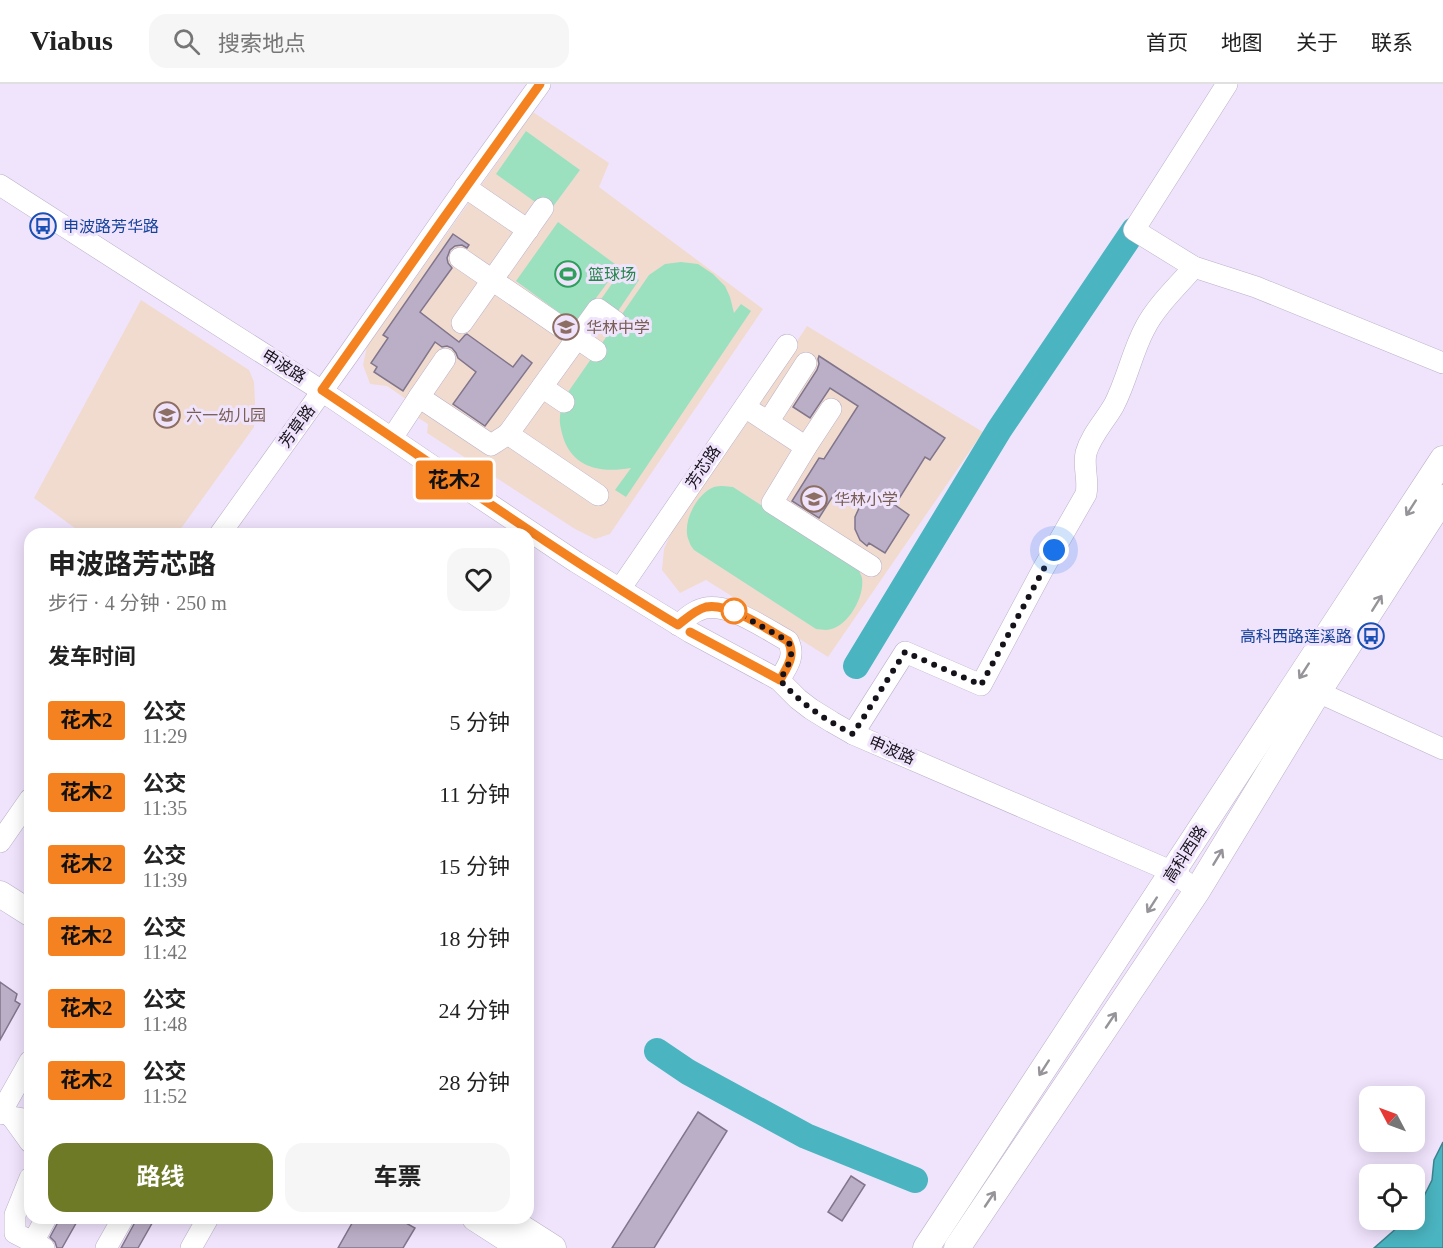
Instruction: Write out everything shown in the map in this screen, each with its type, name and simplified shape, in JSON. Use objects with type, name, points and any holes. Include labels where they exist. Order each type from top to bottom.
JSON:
[{"type":"main road","name":"高科西路","points":[[926,1248],[1443,459]]},
{"type":"main road","name":"高科西路","points":[[957,1248],[1197,891],[1318,692],[1443,498]]},
{"type":"main road","points":[[0,894],[24,909]]},
{"type":"main road","points":[[0,914],[24,929]]},
{"type":"main road","points":[[484,1224],[522,1248]]},
{"type":"main road","points":[[515,1224],[553,1248]]},
{"type":"street","name":"芳草路","points":[[224,528],[540,84]]},
{"type":"street","points":[[1227,84],[1134,230],[1194,267],[1256,287],[1443,363]]},
{"type":"street","name":"申波路","points":[[0,185],[322,390],[526,528]]},
{"type":"street","points":[[465,187],[528,230]]},
{"type":"street","points":[[462,323],[543,208]]},
{"type":"street","points":[[460,258],[596,351]]},
{"type":"street","points":[[853,734],[905,652],[981,685],[1086,494],[1088,486],[1084,463],[1087,450],[1124,383],[1146,326],[1194,267]]},
{"type":"street","points":[[419,397],[491,445],[508,434],[598,309],[616,322]]},
{"type":"street","name":"芳芯路","points":[[620,589],[787,345]]},
{"type":"street","points":[[392,438],[445,359]]},
{"type":"street","points":[[768,422],[806,363]]},
{"type":"street","points":[[542,387],[564,402]]},
{"type":"street","points":[[745,407],[806,447]]},
{"type":"street","points":[[831,409],[772,503],[871,566]]},
{"type":"street","points":[[508,434],[598,495]]},
{"type":"street","name":"申波路","points":[[534,533],[678,625],[780,680],[793,695],[811,709],[853,734],[1173,872],[1197,891]]},
{"type":"street","points":[[678,625],[698,610],[707,607],[717,606],[733,611],[788,641],[792,648],[792,657],[780,680]]},
{"type":"street","points":[[1318,692],[1443,749]]},
{"type":"street","points":[[0,842],[24,808]]},
{"type":"street","points":[[24,1076],[9,1115],[24,1134]]},
{"type":"street","points":[[24,1193],[15,1215],[24,1243]]},
{"type":"street","points":[[24,1243],[41,1224]]},
{"type":"street","points":[[106,1248],[120,1224]]},
{"type":"street","points":[[191,1248],[205,1224]]},
{"type":"shaded area","name":"华林中学","points":[[533,112],[609,163],[599,187],[763,309],[610,534],[595,539],[575,529],[427,433],[428,424],[410,413],[413,404],[387,386],[370,384],[363,365],[367,346]]},
{"type":"shaded area","name":"六一幼儿园","points":[[141,300],[249,370],[254,382],[254,427],[181,528],[75,528],[34,498]]},
{"type":"shaded area","name":"华林小学","points":[[807,326],[983,432],[828,657],[706,580],[680,593],[662,570],[664,549],[674,526]]},
{"type":"green space","points":[[526,131],[580,170],[549,212],[496,174]]},
{"type":"green space","name":"篮球场","points":[[558,222],[619,267],[576,325],[516,281]]},
{"type":"green space","points":[[681,262],[698,264],[713,274],[725,286],[734,313],[741,304],[751,311],[626,497],[615,490],[631,468],[600,469],[591,467],[575,457],[564,440],[560,423],[561,410],[564,398],[649,275],[665,264]]},
{"type":"green space","points":[[623,268],[639,280],[614,317],[597,305]]},
{"type":"green space","points":[[723,486],[733,487],[858,568],[862,578],[861,594],[853,611],[841,624],[826,630],[816,629],[694,550],[687,534],[692,510],[707,491]]},
{"type":"water","points":[[1443,1142],[1443,1248],[1374,1248],[1395,1230],[1425,1230],[1425,1194],[1432,1180],[1434,1160]]},
{"type":"building","points":[[453,234],[469,245],[467,248],[462,245],[455,246],[450,250],[447,258],[452,268],[420,312],[459,342],[467,334],[513,367],[522,355],[532,363],[485,426],[453,404],[476,372],[458,358],[452,348],[442,347],[435,342],[403,391],[374,372],[377,367],[371,363],[388,338],[383,335]]},
{"type":"building","points":[[819,356],[945,438],[930,460],[925,457],[895,505],[909,515],[885,553],[869,543],[867,546],[860,540],[855,529],[855,517],[860,506],[836,491],[819,518],[792,501],[819,458],[824,459],[858,406],[830,388],[810,418],[793,407],[817,370]]},
{"type":"building","points":[[0,982],[17,994],[15,1001],[20,1004],[0,1040]]},
{"type":"building","points":[[698,1112],[727,1131],[654,1248],[612,1248]]},
{"type":"building","points":[[851,1176],[865,1185],[842,1221],[828,1212]]},
{"type":"building","points":[[57,1224],[76,1224],[62,1248],[57,1248],[50,1237]]},
{"type":"building","points":[[134,1224],[152,1224],[138,1248],[121,1248]]},
{"type":"building","points":[[352,1224],[408,1224],[415,1228],[403,1248],[338,1248]]},
{"type":"waterway","points":[[856,666],[999,430],[1134,230]]},
{"type":"waterway","points":[[657,1051],[688,1072],[806,1136],[915,1180]]},
{"type":"bus line","name":"花木2","points":[[525,528],[322,390],[540,84]]},
{"type":"bus line","name":"花木2","points":[[534,534],[678,625],[698,610],[717,606],[733,611],[788,641],[792,648],[792,657],[780,680],[690,632]]},
{"type":"place","name":"申波路芳华路","points":[[43,226]]},
{"type":"place","name":"篮球场","points":[[568,274]]},
{"type":"place","name":"华林中学","points":[[566,327]]},
{"type":"place","name":"六一幼儿园","points":[[167,415]]},
{"type":"place","name":"华林小学","points":[[814,499]]},
{"type":"place","name":"高科西路莲溪路","points":[[1371,636]]},
{"type":"route","points":[[734,611],[788,641],[792,648],[792,657],[780,680],[811,709],[853,734],[905,652],[981,685],[1054,550]]}]
